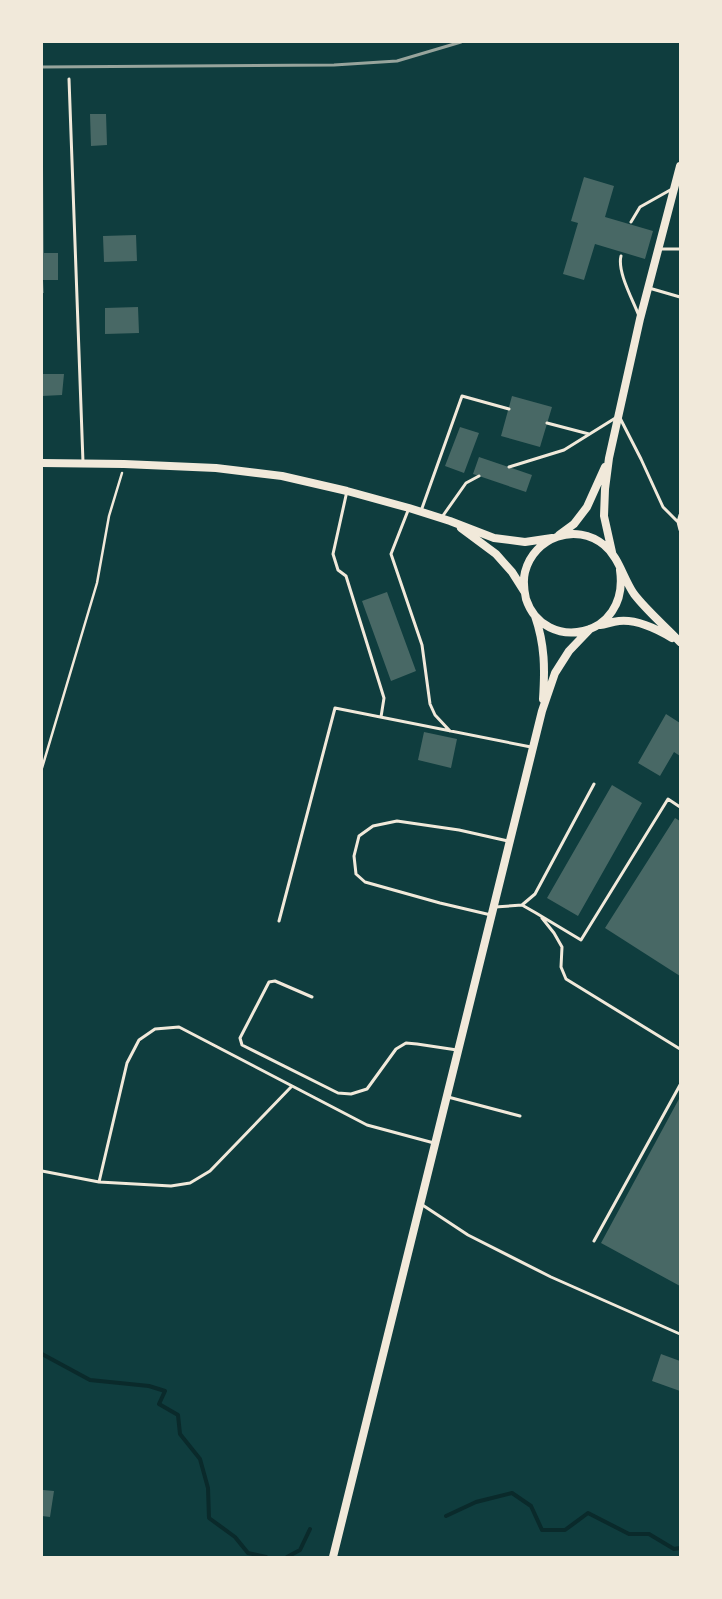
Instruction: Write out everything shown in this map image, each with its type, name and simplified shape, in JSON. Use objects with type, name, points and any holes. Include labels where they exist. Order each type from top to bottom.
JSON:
[{"type":"main road","points":[[680,166],[640,319],[609,458],[605,489],[604,516],[612,553],[620,570],[634,593],[680,642]]},
{"type":"main road","points":[[525,593],[524,574],[531,557],[540,546],[574,524],[587,507],[609,458]]},
{"type":"main road","points":[[42,463],[124,464],[216,468],[282,476],[347,491],[409,508],[450,521],[494,538],[525,542],[574,534],[585,535],[595,539],[612,553]]},
{"type":"main road","points":[[450,521],[496,554],[512,572],[525,593],[541,633],[544,652],[542,711]]},
{"type":"main road","points":[[332,1557],[436,1144],[542,711],[555,673],[569,651],[613,611],[618,602],[621,592],[620,570]]},
{"type":"main road","points":[[534,614],[542,622],[562,631],[572,632],[620,621],[640,624],[656,629],[680,642]]},
{"type":"lane","points":[[69,79],[83,464]]},
{"type":"lane","points":[[631,222],[640,207],[674,188]]},
{"type":"lane","points":[[659,249],[680,249]]},
{"type":"lane","points":[[621,256],[619,263],[621,272],[640,319]]},
{"type":"lane","points":[[648,288],[680,297]]},
{"type":"lane","points":[[420,512],[462,396],[509,408]]},
{"type":"lane","points":[[509,467],[564,450],[619,415],[663,507],[678,522]]},
{"type":"lane","points":[[547,423],[589,434]]},
{"type":"lane","points":[[441,518],[466,483],[479,476]]},
{"type":"lane","points":[[347,491],[333,554],[338,570],[346,576],[384,698],[381,717]]},
{"type":"lane","points":[[409,508],[391,554],[422,645],[430,704],[435,715],[450,731]]},
{"type":"lane","points":[[680,515],[678,522],[680,530]]},
{"type":"lane","points":[[279,922],[335,708],[533,747]]},
{"type":"lane","points":[[509,842],[459,830],[397,821],[373,826],[359,836],[354,856],[356,874],[365,882],[451,906],[492,911],[522,905],[535,894],[594,784]]},
{"type":"lane","points":[[522,905],[580,940],[668,799],[680,807]]},
{"type":"lane","points":[[536,913],[544,920],[554,933],[562,947],[561,967],[566,979],[680,1049]]},
{"type":"lane","points":[[312,997],[275,981],[269,982],[240,1038],[242,1045],[338,1093],[351,1094],[368,1089],[396,1049],[406,1044],[417,1044],[458,1050]]},
{"type":"lane","points":[[99,1182],[127,1063],[139,1040],[155,1029],[179,1027],[367,1126],[436,1144]]},
{"type":"lane","points":[[594,1241],[680,1085]]},
{"type":"lane","points":[[42,1171],[99,1182],[171,1186],[190,1183],[210,1171],[292,1086]]},
{"type":"lane","points":[[447,1096],[520,1116]]},
{"type":"lane","points":[[421,1204],[468,1235],[551,1277],[680,1334]]},
{"type":"path","points":[[42,768],[97,583],[109,516],[124,464]]},
{"type":"building","points":[[90,114],[106,114],[107,145],[91,146]]},
{"type":"building","points":[[42,166],[44,253],[58,253],[58,280],[43,280],[44,293],[42,293]]},
{"type":"building","points":[[584,177],[614,186],[605,217],[653,231],[645,259],[595,244],[584,280],[563,274],[578,223],[571,221]]},
{"type":"building","points":[[136,235],[137,261],[104,262],[103,236]]},
{"type":"building","points":[[138,307],[139,333],[105,334],[105,308]]},
{"type":"building","points":[[42,374],[64,374],[62,395],[42,396]]},
{"type":"building","points":[[512,396],[552,407],[540,447],[501,436]]},
{"type":"building","points":[[460,427],[479,433],[464,473],[445,466]]},
{"type":"building","points":[[479,457],[532,475],[526,492],[473,474]]},
{"type":"building","points":[[387,592],[416,671],[391,681],[362,601]]},
{"type":"building","points":[[666,714],[680,723],[680,756],[674,752],[660,776],[638,763]]},
{"type":"building","points":[[424,732],[457,739],[451,768],[418,760]]},
{"type":"building","points":[[612,785],[642,803],[578,916],[547,898]]},
{"type":"building","points":[[675,818],[680,821],[680,976],[605,928]]},
{"type":"building","points":[[680,1097],[680,1286],[601,1243]]},
{"type":"building","points":[[661,1354],[680,1361],[680,1391],[652,1381]]},
{"type":"building","points":[[43,1490],[54,1491],[50,1517],[42,1516]]},
{"type":"waterway","points":[[42,1354],[90,1380],[149,1386],[165,1391],[159,1404],[178,1415],[180,1434],[200,1459],[208,1488],[209,1518],[235,1537],[248,1553],[266,1557]]},
{"type":"waterway","points":[[446,1516],[476,1502],[512,1493],[531,1506],[542,1530],[565,1530],[588,1513],[629,1534],[649,1534],[674,1549],[680,1548]]},
{"type":"waterway","points":[[287,1557],[300,1550],[310,1529]]},
{"type":"railway","points":[[42,67],[334,65],[397,61],[461,42]]}]
